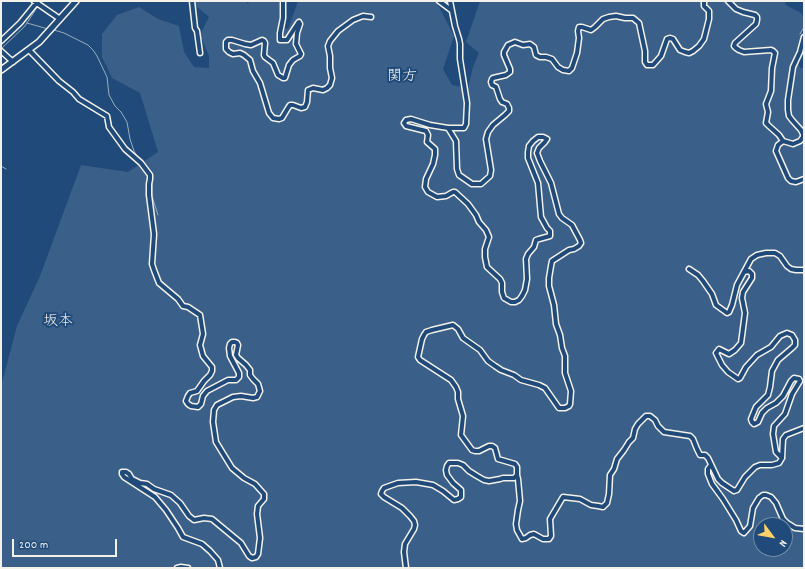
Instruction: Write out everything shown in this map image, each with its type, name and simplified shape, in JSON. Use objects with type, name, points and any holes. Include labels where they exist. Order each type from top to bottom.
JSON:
[{"type":"main road","points":[[1,70],[39,42],[76,1]]},
{"type":"street","points":[[192,1],[200,53]]},
{"type":"street","points":[[283,1],[283,18],[280,40],[286,40],[299,22],[300,24],[296,44],[301,54],[289,65],[285,78],[278,75],[273,63],[265,57],[264,41],[262,40],[251,45],[232,40],[228,40],[226,42],[226,49],[229,52],[233,54],[244,54],[250,60],[253,71],[260,83],[269,113],[273,118],[282,118],[290,106],[293,105],[301,108],[305,106],[307,102],[308,90],[316,88],[323,90],[330,85],[332,78],[328,46],[330,41],[338,31],[353,20],[363,16],[371,17]]},
{"type":"street","points":[[439,1],[451,11]]},
{"type":"street","points":[[450,1],[451,11],[459,39],[460,59],[467,102],[466,124],[464,128],[448,128],[430,125],[411,119],[406,120],[404,123],[406,126],[426,131],[428,135],[427,142],[435,149],[433,164],[426,179],[425,188],[428,192],[437,197],[446,196],[455,192],[468,204],[479,222],[486,230],[488,237],[485,249],[487,266],[500,279],[504,298],[511,302],[515,302],[522,296],[527,285],[526,259],[528,254],[534,247],[536,240],[550,236],[551,233],[546,228],[541,217],[538,186],[528,158],[529,146],[538,137],[543,136],[547,139],[539,148],[537,153],[540,162],[551,183],[557,201],[559,214],[572,225],[581,243],[579,246],[569,250],[552,261],[549,278],[549,286],[554,305],[556,324],[565,356],[566,373],[571,391],[569,406],[559,408],[545,388],[521,380],[495,366],[480,350],[463,338],[458,329],[453,325],[426,332],[422,339],[418,357],[420,360],[451,380],[456,387],[463,416],[461,435],[472,450],[479,451],[488,446],[492,446],[495,448],[498,459],[514,464],[517,467],[520,501],[516,524],[517,530],[522,539],[534,534],[543,539],[549,539],[551,536],[550,519],[563,497],[580,499],[591,505],[603,507],[607,503],[610,475],[617,459],[633,438],[638,424],[646,416],[650,416],[655,420],[664,432],[690,436],[693,439],[696,449],[700,455],[705,455],[708,458],[718,479],[734,491],[737,490],[745,477],[755,467],[779,463],[782,458],[783,439],[786,436],[804,428]]},
{"type":"street","points":[[448,128],[456,141],[457,169],[459,175],[472,184],[481,184],[490,176],[491,170],[486,139],[488,132],[493,125],[509,111],[507,104],[500,100],[496,87],[492,85],[491,82],[493,78],[506,75],[510,72],[504,55],[508,45],[514,42],[524,45],[530,44],[534,47],[536,54],[540,57],[552,59],[558,67],[569,71],[572,68],[577,53],[579,27],[591,30],[603,19],[609,17],[633,18],[640,23],[645,51],[645,62],[652,65],[661,56],[667,39],[673,39],[680,50],[689,53],[699,46],[704,39],[709,19],[709,11],[704,6],[704,1]]},
{"type":"street","points":[[728,1],[736,9],[757,17],[756,24],[735,43],[734,46],[744,52],[771,50],[775,53],[772,68],[771,91],[766,104],[768,112],[766,123],[783,141],[793,144],[800,141],[803,134],[789,116],[788,100],[793,67],[800,52],[804,37]]},
{"type":"street","points":[[1,41],[20,24],[37,3],[60,19]]},
{"type":"street","points":[[29,50],[59,81],[74,92],[79,99],[105,114],[108,119],[109,127],[125,149],[150,175],[149,195],[154,234],[152,264],[159,282],[178,299],[183,306],[188,307],[200,315],[203,334],[200,345],[203,356],[212,367],[210,375],[197,392],[190,393],[188,396],[186,401],[188,404],[198,407],[201,404],[202,396],[207,391],[228,380],[236,380],[240,377],[230,356],[229,348],[232,342],[237,343],[236,355],[250,370],[250,374],[258,384],[260,392],[257,397],[233,397],[217,405],[214,410],[213,422],[216,442],[232,468],[244,478],[255,484],[264,494],[264,499],[258,506],[257,514],[260,538],[258,554],[256,557],[252,558],[249,556],[240,543],[212,519],[204,518],[194,520],[189,516],[180,503],[170,495],[154,489],[147,484],[140,483],[132,479],[126,472],[122,472],[124,477],[155,497],[170,516],[183,537],[202,544],[218,560],[220,568]]},
{"type":"street","points":[[1,51],[13,62]]},
{"type":"street","points":[[783,141],[778,145],[776,151],[788,178],[791,181],[796,182],[804,179]]},
{"type":"street","points":[[689,269],[698,275],[712,294],[716,305],[726,313],[729,312],[737,286],[751,259],[758,255],[775,253],[780,256],[791,269],[804,270]]},
{"type":"street","points":[[744,272],[749,271],[752,274],[752,278],[743,292],[742,298],[745,313],[741,342],[730,354],[719,349],[716,352],[722,365],[728,372],[738,379],[757,355],[771,347],[780,336],[787,333],[792,335],[795,340],[795,345],[778,360],[772,371],[768,395],[756,408],[751,419],[754,424],[758,422],[762,413],[783,396],[791,381],[794,378],[799,379],[800,382],[792,394],[785,414],[774,426],[773,434],[776,452],[782,458]]},
{"type":"street","points":[[406,568],[404,552],[405,544],[414,529],[414,521],[402,508],[381,494],[384,488],[398,483],[416,482],[433,485],[444,491],[454,500],[458,499],[460,497],[461,490],[446,475],[447,466],[449,463],[458,463],[463,465],[469,472],[489,481],[503,478],[514,478],[517,476]]},
{"type":"street","points":[[711,465],[708,469],[708,474],[712,484],[736,520],[741,531],[744,533],[750,526],[753,508],[758,498],[763,495],[771,497],[776,503],[786,524],[795,528],[804,529]]},
{"type":"street","points":[[177,568],[188,568]]},
{"type":"shaded area","points":[[195,1],[246,1],[248,4],[249,1],[279,1],[280,27],[288,29],[298,1],[436,1],[454,36],[443,69],[452,85],[468,88],[473,67],[479,53],[466,42],[480,1],[785,1],[786,5],[801,13],[804,18],[804,25],[796,57],[800,68],[804,68],[804,568],[1,568],[1,386],[17,326],[40,276],[81,165],[128,172],[158,152],[140,93],[112,78],[102,57],[102,34],[117,15],[139,7],[158,19],[179,26],[184,52],[194,67],[209,68],[209,56],[200,35],[209,17],[196,6]]},
{"type":"waterway","points":[[1,49],[25,26],[38,6]]},
{"type":"waterway","points":[[27,23],[48,29]]},
{"type":"waterway","points":[[800,34],[804,27]]},
{"type":"waterway","points":[[54,30],[64,33],[88,45],[97,56],[107,77],[109,95],[127,122],[130,139],[138,158]]},
{"type":"waterway","points":[[1,166],[6,169]]},
{"type":"waterway","points":[[146,167],[151,174]]},
{"type":"waterway","points":[[152,177],[152,196],[158,215]]},
{"type":"district","name":"関方","points":[[402,78]]},
{"type":"district","name":"坂本","points":[[58,323]]}]
